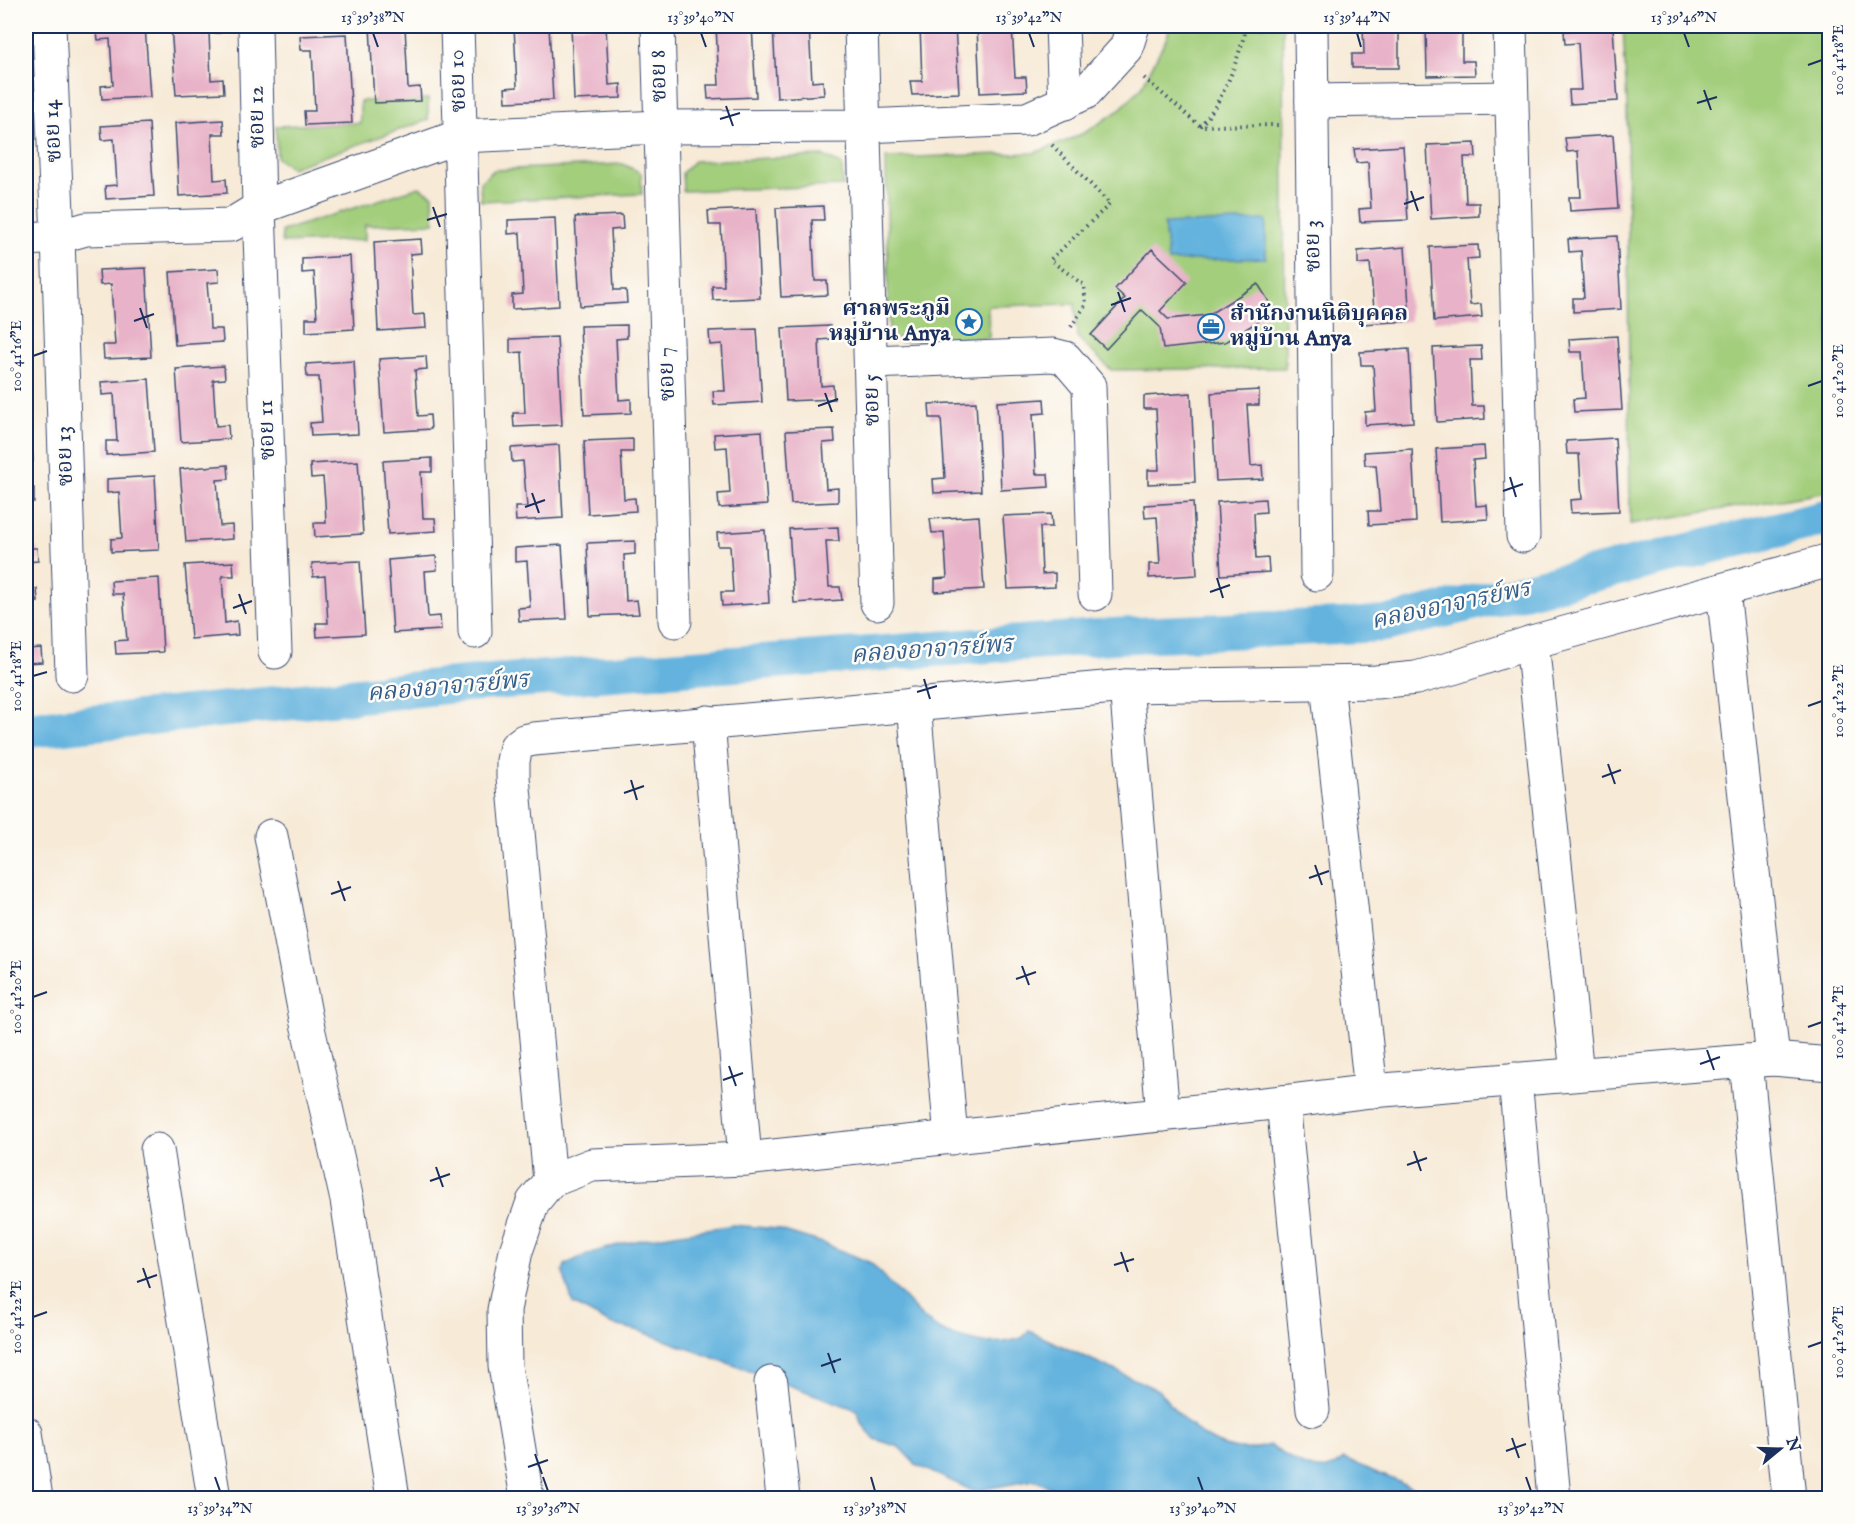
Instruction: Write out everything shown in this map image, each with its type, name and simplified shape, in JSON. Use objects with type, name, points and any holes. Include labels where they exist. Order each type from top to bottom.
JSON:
[{"type":"street","name":"ซอย 14","points":[[49,26],[58,237]]},
{"type":"street","name":"ซอย 12","points":[[255,26],[259,208]]},
{"type":"street","name":"ซอย 10","points":[[457,26],[475,632]]},
{"type":"street","name":"ซอย 8","points":[[658,26],[660,127]]},
{"type":"street","name":"ซอย 5","points":[[861,26],[877,603]]},
{"type":"street","points":[[1062,26],[1065,103]]},
{"type":"street","name":"ซอย 3","points":[[1311,26],[1317,574]]},
{"type":"street","points":[[1510,26],[1523,536]]},
{"type":"street","points":[[26,238],[58,237],[86,229],[231,225],[259,208],[460,136],[660,127],[864,126],[1027,119],[1085,93],[1127,39]]},
{"type":"street","points":[[1312,113],[1511,98]]},
{"type":"street","name":"ซอย 7","points":[[660,127],[675,621]]},
{"type":"street","name":"ซอย 11","points":[[259,208],[275,652]]},
{"type":"street","name":"ซอย 13","points":[[58,237],[72,675]]},
{"type":"street","points":[[871,362],[1053,355],[1065,358],[1089,386],[1095,594]]},
{"type":"street","points":[[550,1180],[513,777],[516,747],[524,741],[708,722],[1126,686],[1376,682],[1416,678],[1532,642],[1830,560]]},
{"type":"street","points":[[1723,590],[1759,1060],[1789,1498]]},
{"type":"street","points":[[1532,642],[1577,1074]]},
{"type":"street","points":[[1327,683],[1371,1091]]},
{"type":"street","points":[[1126,686],[1163,1115]]},
{"type":"street","points":[[914,704],[951,1138]]},
{"type":"street","points":[[708,722],[746,1159]]},
{"type":"street","points":[[272,836],[306,1020],[347,1200],[393,1498]]},
{"type":"street","points":[[527,1498],[505,1366],[504,1310],[516,1251],[533,1202],[550,1180],[592,1165],[746,1159],[1371,1091],[1515,1079],[1759,1060],[1830,1064]]},
{"type":"street","points":[[1515,1079],[1554,1498]]},
{"type":"street","points":[[1283,1102],[1313,1410]]},
{"type":"street","points":[[157,1150],[214,1498]]},
{"type":"street","points":[[771,1383],[783,1498]]},
{"type":"street","points":[[26,1433],[36,1498]]},
{"type":"path","points":[[1200,126],[1210,114],[1232,72],[1247,26]]},
{"type":"path","points":[[1127,39],[1145,79],[1200,126],[1312,113]]},
{"type":"path","points":[[1027,119],[1110,204],[1050,260],[1084,285],[1086,304],[1053,355]]},
{"type":"green space","points":[[1170,26],[1283,26],[1285,368],[1111,370],[1077,337],[1075,304],[988,306],[989,338],[900,342],[889,330],[886,158],[1034,153],[1086,132],[1118,111],[1141,88],[1167,37]]},
{"type":"green space","points":[[1623,26],[1829,26],[1829,492],[1630,524],[1627,106]]},
{"type":"green space","points":[[428,99],[428,120],[291,168],[277,158],[276,126],[360,123],[360,101]]},
{"type":"green space","points":[[824,156],[842,165],[843,186],[683,191],[682,173],[694,161]]},
{"type":"green space","points":[[623,164],[641,173],[642,194],[481,201],[480,182],[494,170]]},
{"type":"green space","points":[[419,187],[433,195],[434,223],[365,225],[365,240],[282,243],[282,231]]},
{"type":"water","points":[[1266,220],[1266,258],[1168,261],[1164,224]]},
{"type":"water","points":[[733,1225],[777,1229],[823,1243],[871,1263],[922,1317],[951,1335],[982,1343],[1004,1342],[1022,1338],[1029,1331],[1158,1390],[1193,1427],[1220,1444],[1251,1449],[1269,1445],[1296,1462],[1319,1469],[1334,1466],[1344,1459],[1438,1498],[1074,1498],[1034,1480],[973,1491],[916,1465],[899,1447],[875,1439],[861,1423],[857,1410],[640,1331],[610,1324],[573,1304],[563,1272],[565,1265],[584,1256],[625,1243]]},
{"type":"building","points":[[96,26],[145,26],[150,97],[102,99],[101,86],[113,85],[110,39],[98,40]]},
{"type":"building","points":[[171,26],[220,26],[220,33],[209,33],[211,80],[223,79],[224,93],[176,95]]},
{"type":"building","points":[[370,26],[405,26],[408,88],[420,87],[421,101],[374,103]]},
{"type":"building","points":[[514,26],[549,26],[553,100],[506,102],[505,88],[517,87]]},
{"type":"building","points":[[571,26],[606,26],[609,85],[621,84],[621,98],[574,100]]},
{"type":"building","points":[[716,26],[752,26],[756,97],[708,99],[707,85],[719,85]]},
{"type":"building","points":[[773,26],[809,26],[812,82],[823,81],[824,95],[777,98]]},
{"type":"building","points":[[920,26],[955,26],[959,93],[912,95],[910,81],[922,81]]},
{"type":"building","points":[[977,26],[1012,26],[1015,77],[1026,77],[1027,91],[980,93]]},
{"type":"building","points":[[1363,26],[1399,26],[1399,68],[1352,68],[1352,54],[1364,54]]},
{"type":"building","points":[[1426,26],[1462,26],[1462,61],[1474,61],[1475,75],[1427,76]]},
{"type":"building","points":[[1613,28],[1618,101],[1570,104],[1569,90],[1581,90],[1578,43],[1565,44],[1564,31]]},
{"type":"building","points":[[347,34],[352,123],[305,125],[304,111],[315,111],[312,50],[301,50],[300,36]]},
{"type":"building","points":[[223,120],[224,134],[212,134],[214,180],[226,179],[227,193],[179,196],[175,123]]},
{"type":"building","points":[[149,123],[154,196],[106,199],[105,186],[117,185],[114,139],[102,140],[101,126]]},
{"type":"building","points":[[1613,135],[1618,208],[1570,211],[1569,197],[1581,197],[1578,151],[1567,152],[1565,138]]},
{"type":"building","points":[[1475,143],[1476,157],[1464,157],[1466,203],[1479,203],[1479,216],[1431,219],[1427,145]]},
{"type":"building","points":[[1403,146],[1408,220],[1360,222],[1359,209],[1371,208],[1368,162],[1356,163],[1354,149]]},
{"type":"building","points":[[823,206],[824,220],[812,220],[815,281],[827,281],[828,295],[781,297],[776,208]]},
{"type":"building","points":[[756,209],[760,298],[713,300],[712,286],[724,286],[721,225],[709,225],[708,211]]},
{"type":"building","points":[[622,215],[623,229],[611,230],[614,290],[626,290],[627,303],[580,306],[575,217]]},
{"type":"building","points":[[555,218],[559,306],[512,309],[512,295],[523,294],[520,233],[508,234],[508,220]]},
{"type":"building","points":[[1617,236],[1621,309],[1573,312],[1573,298],[1584,298],[1581,251],[1569,252],[1568,239]]},
{"type":"building","points":[[421,239],[422,253],[410,254],[413,315],[425,314],[426,328],[378,331],[374,242]]},
{"type":"building","points":[[1478,245],[1479,258],[1467,259],[1470,305],[1481,304],[1482,317],[1434,321],[1430,247]]},
{"type":"building","points":[[1405,247],[1410,321],[1362,324],[1361,310],[1374,309],[1370,263],[1358,264],[1358,251]]},
{"type":"building","points":[[1152,249],[1187,282],[1160,311],[1168,319],[1208,315],[1258,284],[1275,311],[1225,342],[1163,349],[1160,327],[1142,310],[1106,349],[1091,335],[1125,298],[1115,289]]},
{"type":"building","points":[[350,256],[354,329],[306,332],[306,318],[317,318],[314,272],[302,273],[302,259]]},
{"type":"building","points":[[146,268],[151,357],[104,359],[103,345],[115,345],[111,284],[100,285],[99,270]]},
{"type":"building","points":[[218,269],[219,282],[207,283],[210,329],[222,329],[223,342],[175,345],[170,272]]},
{"type":"building","points":[[627,325],[627,338],[616,339],[619,400],[631,399],[631,413],[584,415],[580,326]]},
{"type":"building","points":[[830,326],[831,339],[819,340],[821,386],[833,385],[834,399],[786,401],[782,328]]},
{"type":"building","points":[[757,329],[762,402],[714,405],[713,391],[725,391],[722,344],[710,345],[709,331]]},
{"type":"building","points":[[1617,336],[1622,410],[1574,412],[1573,399],[1585,398],[1582,352],[1570,352],[1569,339]]},
{"type":"building","points":[[557,337],[562,425],[514,427],[513,413],[525,413],[522,352],[510,353],[510,339]]},
{"type":"building","points":[[1481,346],[1482,360],[1470,360],[1472,406],[1484,406],[1485,419],[1437,422],[1433,348]]},
{"type":"building","points":[[1409,349],[1413,422],[1365,425],[1365,412],[1376,411],[1373,365],[1361,365],[1360,352]]},
{"type":"building","points":[[426,356],[427,369],[415,370],[418,416],[430,415],[431,429],[384,432],[379,359]]},
{"type":"building","points":[[354,361],[358,434],[311,436],[310,423],[322,422],[319,377],[307,377],[306,364]]},
{"type":"building","points":[[224,366],[225,379],[213,380],[216,426],[228,425],[229,439],[181,442],[176,369]]},
{"type":"building","points":[[149,379],[154,452],[106,455],[106,441],[117,441],[114,394],[102,395],[101,382]]},
{"type":"building","points":[[1259,390],[1259,405],[1247,405],[1251,466],[1262,465],[1263,479],[1216,481],[1211,393]]},
{"type":"building","points":[[1191,393],[1195,482],[1148,484],[1148,470],[1159,470],[1156,409],[1144,409],[1144,396]]},
{"type":"building","points":[[1044,399],[1045,413],[1033,414],[1036,474],[1048,474],[1049,487],[1001,490],[997,402]]},
{"type":"building","points":[[976,402],[981,491],[934,493],[933,479],[945,478],[941,418],[930,418],[929,404]]},
{"type":"building","points":[[834,429],[835,442],[823,443],[826,489],[838,488],[838,502],[791,504],[786,431]]},
{"type":"building","points":[[762,431],[767,505],[719,508],[718,494],[730,493],[727,447],[715,448],[714,434]]},
{"type":"building","points":[[1615,438],[1619,511],[1571,513],[1570,500],[1582,499],[1579,454],[1567,454],[1566,441]]},
{"type":"building","points":[[633,439],[633,452],[621,452],[624,499],[635,498],[636,511],[588,514],[584,441]]},
{"type":"building","points":[[559,445],[563,518],[516,521],[515,507],[527,507],[523,461],[512,462],[511,448]]},
{"type":"building","points":[[1484,446],[1485,459],[1473,460],[1476,506],[1487,505],[1488,519],[1440,522],[1436,449]]},
{"type":"building","points":[[26,448],[32,448],[33,461],[26,462]]},
{"type":"building","points":[[1412,449],[1416,522],[1369,525],[1368,511],[1380,511],[1376,465],[1365,465],[1364,452]]},
{"type":"building","points":[[432,458],[432,472],[421,472],[423,518],[435,518],[436,531],[388,534],[383,461]]},
{"type":"building","points":[[358,461],[363,534],[315,537],[314,523],[326,523],[325,501],[323,477],[311,478],[310,464]]},
{"type":"building","points":[[228,465],[229,479],[217,480],[220,526],[232,525],[233,539],[186,542],[180,469]]},
{"type":"building","points":[[155,476],[159,550],[111,552],[111,539],[122,538],[119,492],[107,493],[107,479]]},
{"type":"building","points":[[26,488],[34,488],[34,502],[26,502]]},
{"type":"building","points":[[1265,499],[1266,512],[1254,513],[1256,559],[1268,558],[1269,572],[1221,575],[1217,502]]},
{"type":"building","points":[[1193,502],[1197,575],[1149,578],[1149,564],[1160,564],[1157,517],[1145,518],[1144,505]]},
{"type":"building","points":[[1051,514],[1052,527],[1040,527],[1042,574],[1055,573],[1055,587],[1008,589],[1003,516]]},
{"type":"building","points":[[979,516],[984,589],[935,592],[935,579],[947,578],[944,532],[932,533],[930,519]]},
{"type":"building","points":[[838,527],[839,541],[826,541],[829,587],[840,587],[842,600],[794,603],[789,529]]},
{"type":"building","points":[[765,530],[769,603],[722,606],[721,592],[733,592],[730,546],[718,546],[717,533]]},
{"type":"building","points":[[635,541],[635,554],[624,555],[626,601],[637,600],[639,614],[590,616],[587,543]]},
{"type":"building","points":[[562,545],[567,619],[519,621],[518,608],[530,607],[527,561],[515,562],[515,548]]},
{"type":"building","points":[[26,548],[37,548],[38,561],[26,562]]},
{"type":"building","points":[[436,556],[437,570],[425,571],[428,617],[440,616],[441,630],[393,633],[388,560]]},
{"type":"building","points":[[360,561],[365,634],[317,637],[316,623],[328,623],[325,576],[313,577],[312,563]]},
{"type":"building","points":[[233,562],[234,576],[222,576],[225,623],[237,621],[238,635],[191,639],[185,565]]},
{"type":"building","points":[[159,578],[163,652],[116,654],[115,641],[127,640],[123,594],[112,594],[111,581]]},
{"type":"building","points":[[26,589],[37,589],[38,602],[26,603]]},
{"type":"building","points":[[26,628],[28,649],[41,648],[42,662],[26,663]]},
{"type":"waterway","name":"คลองอาจารย์พร","points":[[26,730],[465,684],[1113,636],[1385,624],[1830,517]]},
{"type":"place","name":"ศาลพระภูมิ หมู่บ้าน Anya","points":[[969,322]]},
{"type":"place","name":"สำนักงานนิติบุคคล หมู่บ้าน Anya","points":[[1211,327]]}]
